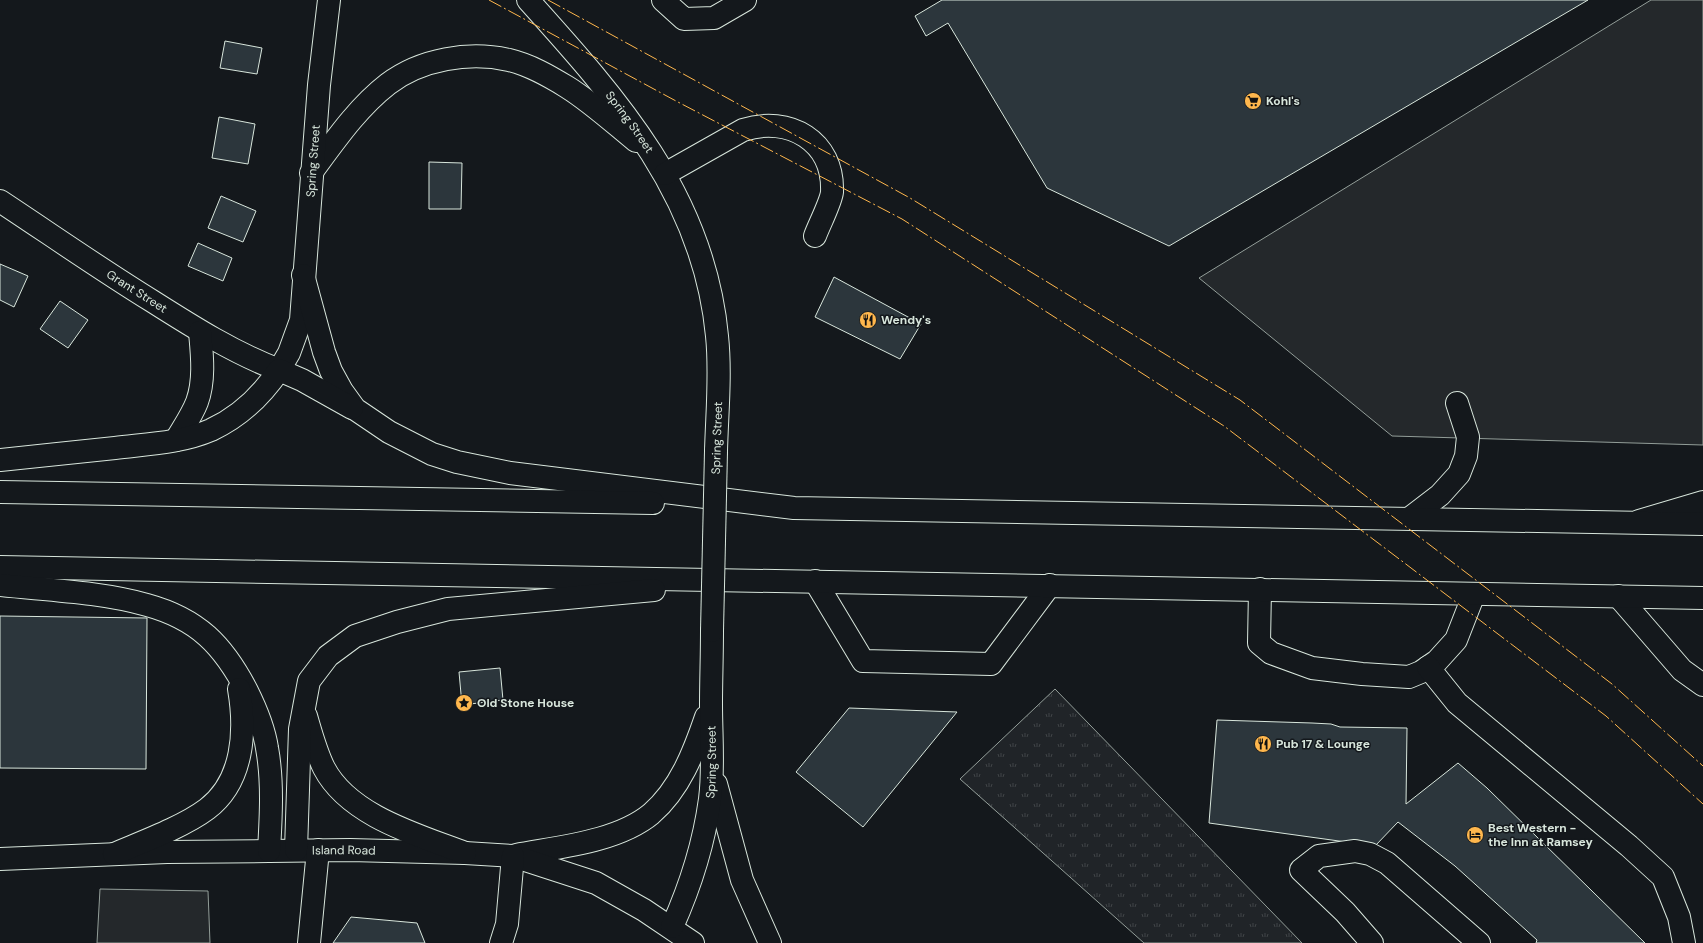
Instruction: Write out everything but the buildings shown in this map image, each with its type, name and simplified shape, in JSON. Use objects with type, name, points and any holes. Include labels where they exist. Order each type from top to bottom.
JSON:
[{"type":"main road","name":"Spring Street","points":[[0,460],[151,444],[176,440],[211,430],[242,411],[257,397],[279,370],[289,353],[301,320],[311,173],[329,0]]},
{"type":"main road","name":"Spring Street","points":[[528,0],[615,100],[653,154],[665,174],[690,226],[708,283],[713,308],[717,337],[718,388],[711,702],[713,771],[710,800],[694,867],[686,894],[672,927]]},
{"type":"main road","points":[[537,0],[564,40]]},
{"type":"main road","points":[[663,0],[684,19],[714,18],[745,0]]},
{"type":"main road","points":[[311,173],[356,116],[389,84],[410,71],[429,63],[469,57],[489,57],[510,61],[550,78],[568,88],[653,154]]},
{"type":"main road","points":[[665,174],[743,130],[757,125],[773,125],[789,128],[803,133],[816,146],[826,161],[831,178],[832,194],[815,236]]},
{"type":"main road","name":"Grant Street","points":[[0,201],[115,278],[200,332],[254,361],[302,380],[355,409]]},
{"type":"main road","points":[[303,275],[318,332],[331,371],[342,391],[355,409],[389,432],[432,454],[470,465],[510,474],[794,508],[1703,524]]},
{"type":"main road","points":[[176,440],[197,402],[201,385],[202,361],[200,332]]},
{"type":"main road","points":[[1410,518],[1440,495],[1459,474],[1466,456],[1468,438],[1457,404]]},
{"type":"main road","points":[[0,492],[768,505]]},
{"type":"main road","points":[[1635,522],[1703,502]]},
{"type":"main road","points":[[0,567],[1703,598]]},
{"type":"main road","points":[[296,850],[300,729],[309,681],[328,656],[355,636],[397,622],[448,609],[767,580]]},
{"type":"main road","points":[[815,581],[863,661],[975,664],[991,664],[1050,585]]},
{"type":"main road","points":[[0,585],[127,600],[164,610],[180,617],[213,640],[237,672],[256,712],[267,746],[270,766],[271,808],[268,850]]},
{"type":"main road","points":[[1260,589],[1259,643],[1271,653],[1312,668],[1362,674],[1409,677],[1421,672],[1437,661],[1456,640],[1474,594]]},
{"type":"main road","points":[[1618,596],[1682,670],[1703,685]]},
{"type":"main road","points":[[1428,667],[1457,703],[1629,846],[1663,877],[1679,917],[1684,943]]},
{"type":"main road","points":[[114,854],[197,816],[216,802],[225,790],[233,775],[242,744],[243,712],[237,672]]},
{"type":"main road","points":[[500,943],[507,924],[513,856],[576,844],[612,834],[625,829],[650,814],[661,804],[681,777],[697,743],[711,702]]},
{"type":"main road","points":[[303,707],[324,769],[353,802],[368,813],[465,853]]},
{"type":"main road","points":[[713,771],[742,880],[770,943]]},
{"type":"main road","name":"Island Road","points":[[0,859],[268,850],[465,853],[513,856],[596,883],[672,927],[693,943]]},
{"type":"main road","points":[[309,943],[318,850]]},
{"type":"main road","points":[[1372,943],[1345,912],[1301,870],[1319,856],[1355,851],[1370,854],[1387,863],[1479,943]]},
{"type":"green space","points":[[1055,689],[1302,943],[1144,943],[960,779]]},
{"type":"shaded area","points":[[1651,0],[1703,0],[1703,445],[1392,436],[1199,278]]},
{"type":"shaded area","points":[[100,889],[208,891],[210,943],[97,943]]},
{"type":"power","points":[[489,0],[676,101],[902,219],[1224,426],[1606,716],[1703,804]]},
{"type":"power","points":[[548,0],[910,198],[1240,400],[1612,684],[1703,766]]},
{"type":"place","name":"Kohl's","points":[[1253,101]]},
{"type":"place","name":"Wendy's","points":[[868,320]]},
{"type":"place","name":"Old Stone House","points":[[464,703]]},
{"type":"place","name":"Pub 17 & Lounge","points":[[1263,744]]},
{"type":"place","name":"Best Western - the Inn at Ramsey","points":[[1475,835]]}]
